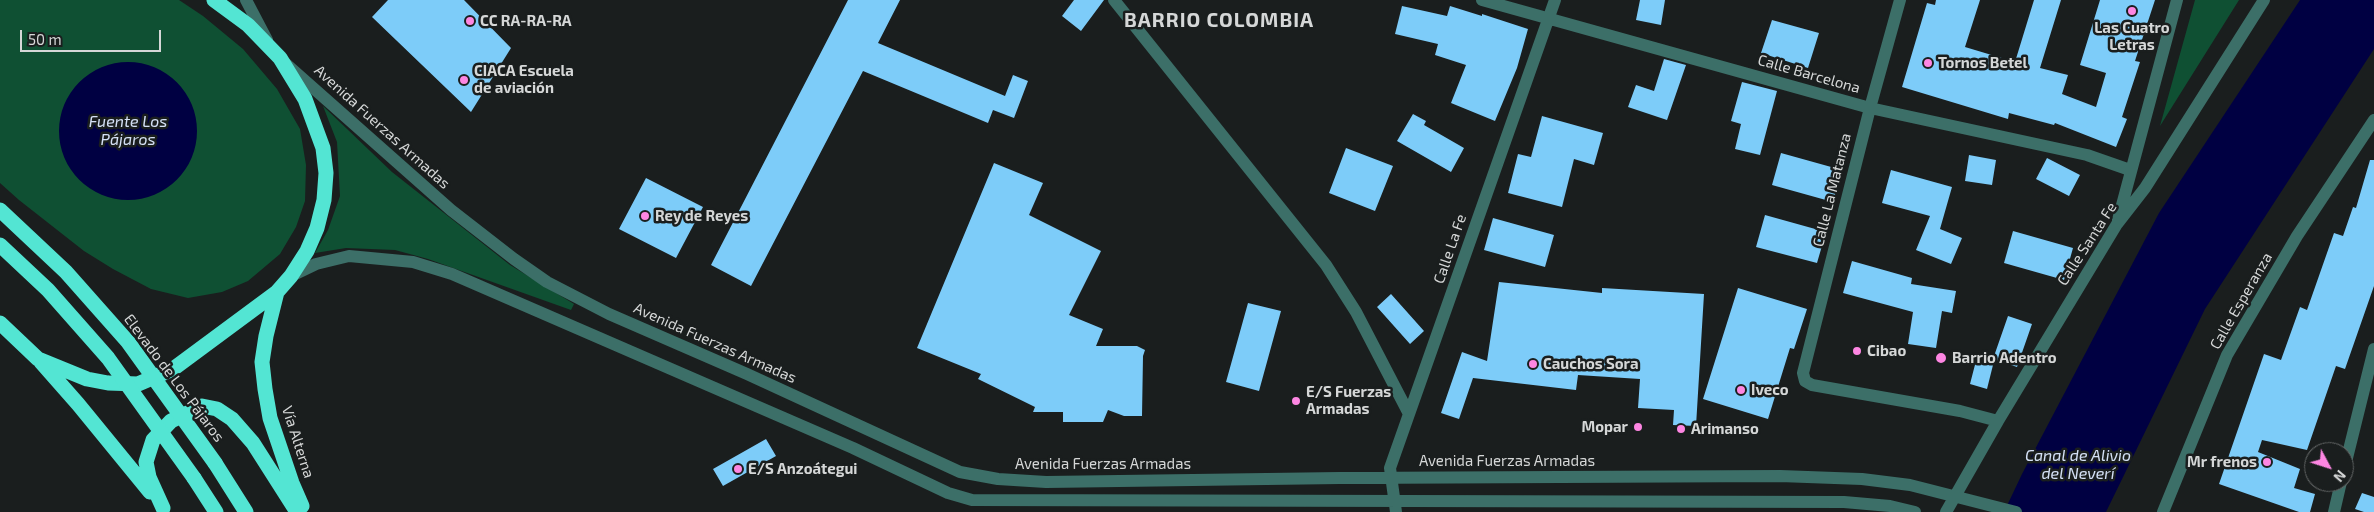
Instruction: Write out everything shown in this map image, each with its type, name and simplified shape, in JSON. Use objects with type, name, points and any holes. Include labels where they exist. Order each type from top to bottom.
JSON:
[{"type":"highway","points":[[38,359],[87,378],[108,383],[138,384],[173,368],[277,292],[291,276],[307,251],[317,228],[324,200],[326,173],[323,148],[305,100],[275,53],[248,25],[214,0]]},
{"type":"highway","name":"Elevado de Los Pájaros","points":[[0,210],[66,272],[128,342],[215,463],[246,512]]},
{"type":"highway","points":[[0,245],[48,290],[108,358],[194,478],[216,512]]},
{"type":"highway","name":"Vía Alterna","points":[[277,292],[266,336],[262,362],[265,389],[270,418],[292,483],[305,512]]},
{"type":"highway","points":[[0,323],[38,359],[90,418],[165,510]]},
{"type":"highway","points":[[165,510],[149,477],[146,462],[153,440],[171,421],[202,406],[217,409],[232,419],[252,443],[297,512]]},
{"type":"street","points":[[246,0],[275,53]]},
{"type":"street","points":[[1114,0],[1326,265],[1356,312],[1409,414]]},
{"type":"street","name":"Calle Barcelona","points":[[1482,0],[1870,108],[2087,155],[2130,170]]},
{"type":"street","name":"Calle La Fe","points":[[1395,507],[1390,468],[1555,0]]},
{"type":"street","name":"Calle La Matanza","points":[[1900,0],[1870,108],[1803,373],[1805,382],[1812,385],[1960,411],[1998,421]]},
{"type":"street","points":[[2117,224],[2177,0]]},
{"type":"street","name":"Calle Santa Fe","points":[[1946,512],[1998,421],[2117,224],[2145,188],[2264,0]]},
{"type":"street","name":"Avenida Fuerzas Armadas","points":[[275,53],[451,210],[547,282],[609,314],[747,374],[960,472],[998,479],[1046,482],[1780,476],[1862,479],[1910,485],[1975,500],[2016,512]]},
{"type":"street","name":"Calle Esperanza","points":[[2163,512],[2227,355],[2297,236],[2374,120]]},
{"type":"street","points":[[291,276],[316,264],[349,256],[413,262],[452,274],[853,448],[948,493],[972,500],[1395,507],[1844,502],[1890,506],[1916,512]]},
{"type":"street","points":[[2351,442],[2374,350]]},
{"type":"street","points":[[2334,512],[2339,492]]},
{"type":"green space","points":[[0,0],[179,0],[203,16],[243,49],[277,89],[300,129],[306,165],[305,201],[296,227],[280,254],[248,281],[222,292],[188,298],[151,289],[84,251],[0,183]]},
{"type":"green space","points":[[2195,0],[2239,0],[2160,126]]},
{"type":"green space","points":[[323,106],[392,172],[510,265],[574,304],[571,310],[428,259],[395,250],[346,248],[315,253],[328,230],[340,196],[337,142]]},
{"type":"water","name":"Canal de Alivio del Neverí","points":[[2300,0],[2374,0],[2374,49],[2205,309],[2106,512],[2004,512],[2022,474],[2159,213]]},
{"type":"water","name":"Fuente Los Pájaros","points":[[128,62],[142,63],[155,67],[167,73],[177,82],[186,92],[192,104],[196,117],[196,145],[192,158],[186,170],[177,180],[167,189],[155,195],[142,199],[128,200],[114,199],[101,195],[89,189],[79,180],[70,170],[64,158],[60,145],[59,131],[60,117],[64,104],[70,92],[79,82],[89,73],[101,67],[114,63]]},
{"type":"building","name":"CIACA Escuela de aviación","points":[[388,0],[464,0],[511,48],[471,112],[372,17]]},
{"type":"building","points":[[848,0],[900,0],[878,43],[1005,96],[1013,75],[1028,81],[1014,118],[993,110],[988,123],[863,71],[751,286],[711,265]]},
{"type":"building","points":[[1074,0],[1104,0],[1081,31],[1062,16]]},
{"type":"building","points":[[1640,0],[1665,0],[1661,25],[1636,20]]},
{"type":"building","points":[[1936,0],[1980,0],[1965,47],[2015,62],[2034,0],[2061,0],[2040,68],[2068,75],[2062,94],[2096,107],[2106,73],[2080,65],[2100,0],[2155,0],[2135,61],[2140,62],[2122,117],[2127,119],[2116,147],[2055,123],[2054,125],[2009,113],[2008,119],[1902,87],[1927,3],[1935,5]]},
{"type":"building","points":[[1402,6],[1447,16],[1450,6],[1528,29],[1517,68],[1495,121],[1451,103],[1466,65],[1435,55],[1438,44],[1395,34]]},
{"type":"building","points":[[1772,20],[1819,33],[1808,68],[1761,53]]},
{"type":"building","points":[[1664,59],[1686,65],[1667,120],[1628,107],[1636,85],[1654,91]]},
{"type":"building","points":[[1742,82],[1777,91],[1760,155],[1735,149],[1741,124],[1731,121]]},
{"type":"building","points":[[1413,114],[1426,121],[1424,125],[1464,148],[1451,172],[1397,141]]},
{"type":"building","points":[[1542,116],[1603,133],[1594,165],[1574,159],[1562,207],[1508,193],[1518,154],[1531,157]]},
{"type":"building","points":[[1346,148],[1393,166],[1375,211],[1329,193]]},
{"type":"building","points":[[1781,153],[1842,170],[1833,202],[1772,185]]},
{"type":"building","points":[[1969,155],[1996,160],[1992,185],[1965,181]]},
{"type":"building","points":[[2047,158],[2080,175],[2069,196],[2036,179]]},
{"type":"building","points":[[2370,160],[2374,160],[2374,286],[2345,369],[2336,366],[2310,442],[2304,442],[2304,449],[2262,440],[2258,452],[2300,469],[2294,488],[2315,494],[2310,512],[2299,512],[2219,484],[2264,354],[2281,360],[2300,307],[2307,310],[2334,233],[2343,236],[2353,207],[2356,208]]},
{"type":"building","points":[[994,163],[1043,183],[1029,215],[1101,251],[1069,315],[1103,329],[1096,346],[1137,346],[1145,350],[1143,356],[1142,416],[1124,416],[1108,410],[1103,422],[1063,422],[1063,412],[1033,412],[1035,407],[978,379],[981,374],[917,348]]},
{"type":"building","points":[[1891,170],[1952,187],[1940,229],[1962,238],[1951,264],[1916,250],[1930,216],[1882,203]]},
{"type":"building","points":[[646,178],[703,207],[676,258],[619,229]]},
{"type":"building","points":[[1765,215],[1826,232],[1817,263],[1756,247]]},
{"type":"building","points":[[1493,218],[1554,235],[1545,267],[1484,250]]},
{"type":"building","points":[[2013,231],[2073,248],[2064,280],[2004,263]]},
{"type":"building","points":[[1852,261],[1912,278],[1911,284],[1956,291],[1952,313],[1942,311],[1936,348],[1908,344],[1913,312],[1843,293]]},
{"type":"building","points":[[1499,282],[1602,293],[1602,288],[1704,294],[1696,426],[1673,425],[1674,410],[1638,408],[1640,379],[1578,375],[1576,390],[1473,378],[1459,419],[1441,413],[1462,352],[1487,361]]},
{"type":"building","points":[[1738,288],[1807,309],[1794,349],[1790,348],[1768,419],[1703,399]]},
{"type":"building","points":[[1391,294],[1424,331],[1410,344],[1377,307]]},
{"type":"building","points":[[1248,303],[1281,311],[1259,391],[1226,382]]},
{"type":"building","points":[[2008,316],[2032,324],[2017,367],[1993,359]]},
{"type":"building","points":[[1977,357],[1994,361],[1987,389],[1970,384]]},
{"type":"building","points":[[766,439],[776,456],[723,486],[713,469]]},
{"type":"building","points":[[2362,493],[2374,497],[2374,512],[2364,512],[2355,509]]},
{"type":"place","name":"Las Cuatro Letras","points":[[2132,11]]},
{"type":"place","name":"CC RA-RA-RA","points":[[470,21]]},
{"type":"place","name":"Tornos Betel","points":[[1928,63]]},
{"type":"place","name":"CIACA Escuela de aviación","points":[[464,80]]},
{"type":"place","name":"Rey de Reyes","points":[[645,216]]},
{"type":"place","name":"Cibao","points":[[1857,351]]},
{"type":"place","name":"Barrio Adentro","points":[[1941,358]]},
{"type":"place","name":"Cauchos Sora","points":[[1533,364]]},
{"type":"place","name":"Iveco","points":[[1741,390]]},
{"type":"place","name":"E/S Fuerzas Armadas","points":[[1296,401]]},
{"type":"place","name":"Mopar","points":[[1638,427]]},
{"type":"place","name":"Arimanso","points":[[1681,429]]},
{"type":"place","name":"Mr frenos","points":[[2267,462]]},
{"type":"place","name":"E/S Anzoátegui","points":[[738,469]]},
{"type":"district","name":"BARRIO COLOMBIA","points":[[1219,20]]}]
